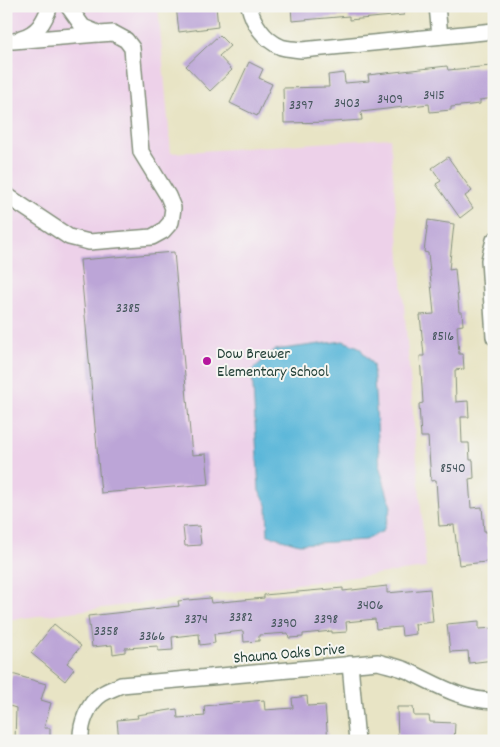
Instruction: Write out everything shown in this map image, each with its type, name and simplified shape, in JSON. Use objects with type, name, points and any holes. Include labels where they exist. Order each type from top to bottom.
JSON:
[{"type":"street","points":[[9,41],[29,36],[44,22],[50,6]]},
{"type":"street","points":[[68,6],[83,27],[100,34]]},
{"type":"street","points":[[248,6],[256,25],[269,39],[282,47],[302,50],[494,31]]},
{"type":"street","points":[[437,6],[440,36]]},
{"type":"street","points":[[6,195],[69,237],[89,242],[152,237],[163,231],[171,222],[173,208],[168,196],[141,152],[132,48],[126,40],[113,33],[9,41]]},
{"type":"street","points":[[494,240],[489,260],[494,337]]},
{"type":"street","name":"Shauna Oaks Drive","points":[[81,741],[80,732],[89,707],[101,694],[121,685],[378,662],[406,670],[449,692],[477,700],[494,701]]},
{"type":"street","points":[[350,664],[357,741]]},
{"type":"shaded area","name":"Dow Brewer Elementary School","points":[[6,6],[158,6],[171,153],[390,138],[426,568],[6,620]]},
{"type":"water","points":[[343,341],[359,347],[373,365],[380,468],[391,507],[383,531],[365,540],[299,544],[268,535],[267,504],[259,491],[252,370],[275,350]]},
{"type":"building","points":[[176,6],[216,6],[218,27],[179,32]]},
{"type":"building","points":[[291,6],[403,6],[404,15],[349,20],[349,16],[292,21]]},
{"type":"building","points":[[219,35],[230,46],[219,56],[232,70],[210,91],[186,66]]},
{"type":"building","points":[[249,62],[263,69],[259,78],[272,84],[257,116],[230,103]]},
{"type":"building","points":[[447,66],[448,70],[491,66],[494,98],[480,100],[480,104],[451,107],[451,110],[430,112],[429,104],[361,112],[362,120],[284,123],[283,88],[329,87],[328,75],[344,73],[345,83],[369,81],[368,75]]},
{"type":"building","points":[[448,157],[472,191],[465,196],[473,208],[460,218],[436,184],[441,181],[432,168]]},
{"type":"building","points":[[428,220],[454,224],[449,270],[455,269],[459,312],[462,312],[463,325],[457,326],[459,354],[463,354],[464,369],[455,370],[456,402],[468,401],[469,417],[461,417],[462,443],[469,443],[470,460],[473,460],[474,478],[469,479],[471,508],[482,507],[484,531],[486,531],[488,547],[494,546],[494,561],[459,565],[454,525],[439,526],[436,480],[431,481],[428,437],[421,437],[419,404],[423,403],[420,356],[424,356],[420,315],[434,314],[428,253],[424,252]]},
{"type":"building","points":[[174,252],[192,455],[206,454],[209,484],[101,493],[80,260]]},
{"type":"building","points":[[199,526],[201,545],[185,546],[183,527]]},
{"type":"building","points":[[387,586],[387,593],[430,589],[433,622],[415,624],[416,634],[402,636],[401,627],[376,629],[375,619],[346,622],[347,632],[332,633],[332,631],[303,634],[303,637],[289,638],[288,633],[259,635],[259,641],[244,642],[243,631],[214,634],[215,643],[200,645],[199,634],[172,637],[173,650],[158,651],[158,646],[125,648],[125,652],[113,654],[112,645],[92,647],[88,616],[179,606],[178,601],[210,598],[211,603],[264,598],[264,595],[343,588],[343,591]]},
{"type":"building","points":[[479,621],[479,629],[494,628],[494,660],[469,663],[468,651],[450,652],[447,624]]},
{"type":"building","points":[[54,624],[81,646],[67,663],[74,669],[65,681],[31,653]]},
{"type":"building","points":[[12,674],[46,684],[41,700],[51,703],[44,728],[50,728],[50,741],[15,741],[16,708],[6,705],[6,693]]},
{"type":"building","points":[[307,696],[308,706],[325,705],[328,741],[307,741],[306,738],[276,741],[119,741],[117,720],[138,718],[137,715],[177,709],[178,718],[205,716],[204,706],[264,700],[265,710],[293,708],[292,698]]},
{"type":"building","points":[[397,707],[413,707],[414,716],[429,716],[430,722],[455,723],[454,741],[398,741]]},
{"type":"place","name":"Dow Brewer Elementary School","points":[[207,361]]}]
